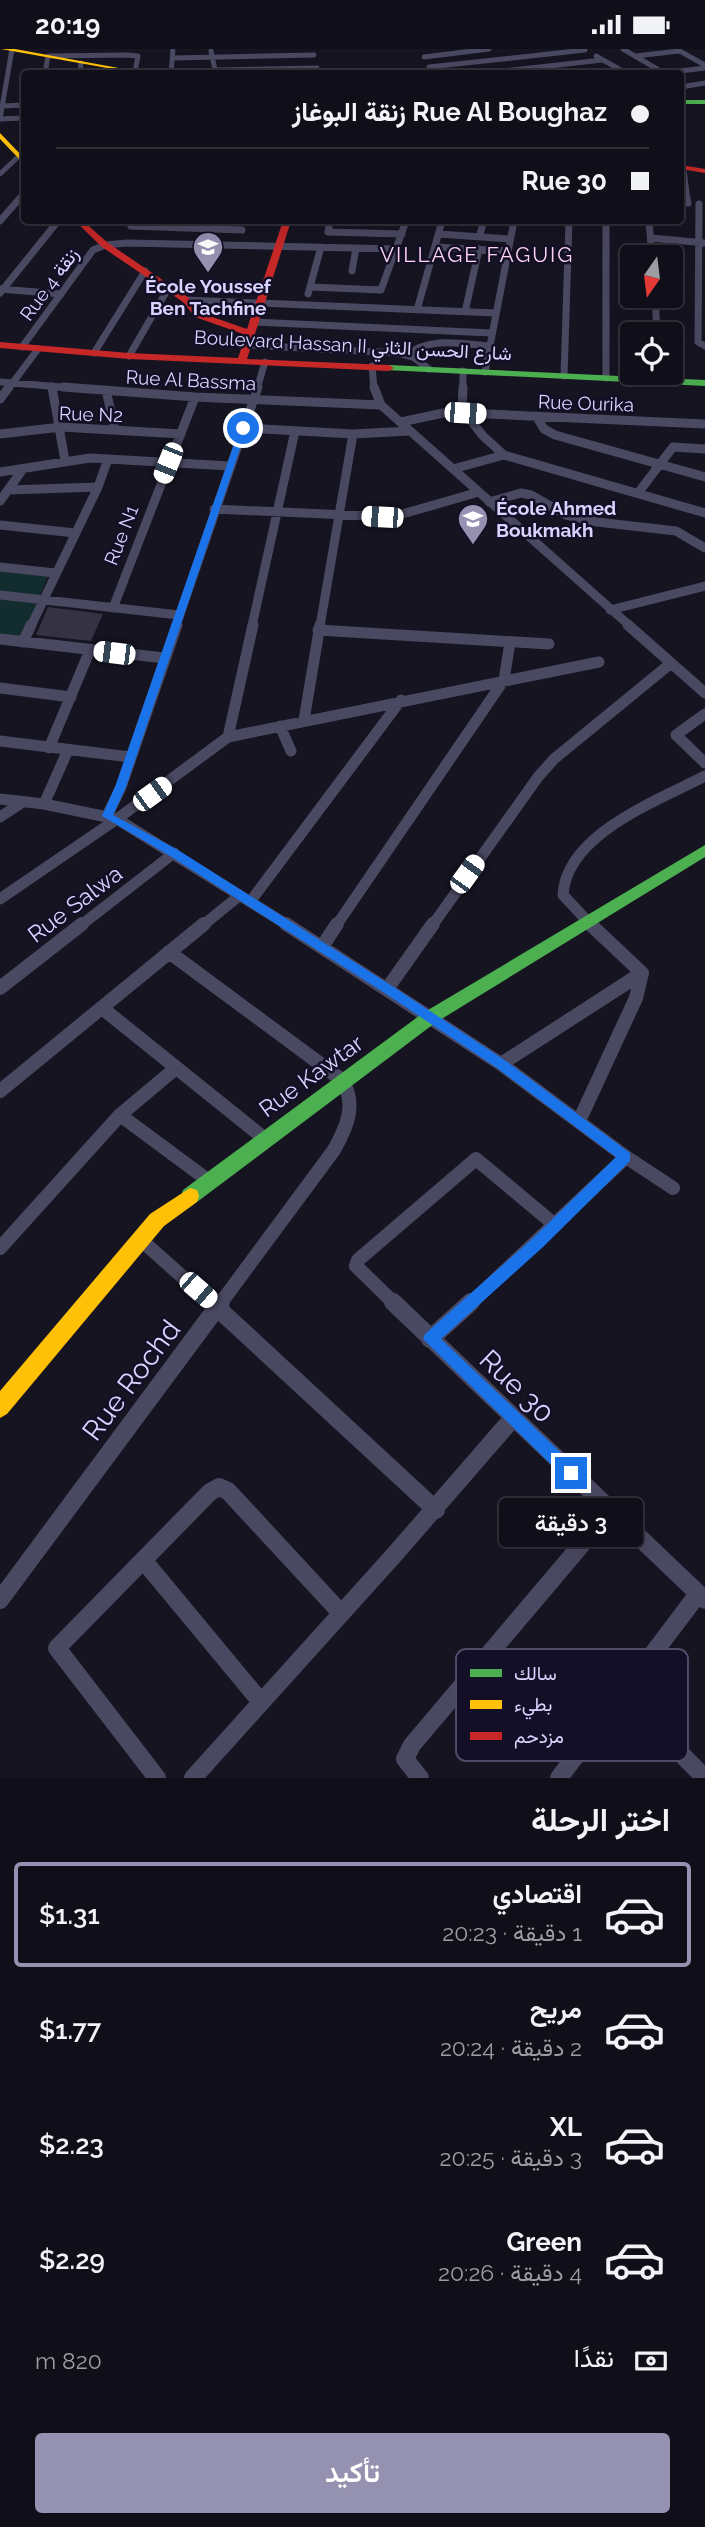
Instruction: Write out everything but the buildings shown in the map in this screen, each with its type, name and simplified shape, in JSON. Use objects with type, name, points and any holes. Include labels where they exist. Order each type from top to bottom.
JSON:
[{"type":"street","points":[[171,70],[173,49]]},
{"type":"street","points":[[211,49],[214,69],[219,70]]},
{"type":"street","points":[[421,49],[430,70]]},
{"type":"street","points":[[424,57],[463,50],[489,49]]},
{"type":"street","points":[[546,49],[554,53]]},
{"type":"street","points":[[435,70],[584,49],[620,70]]},
{"type":"street","points":[[623,49],[661,70]]},
{"type":"street","points":[[636,56],[677,50],[705,66]]},
{"type":"street","points":[[173,58],[313,52],[317,70]]},
{"type":"street","points":[[21,118],[0,119],[9,69],[7,53],[48,56],[136,55],[138,70]]},
{"type":"street","points":[[48,56],[81,68],[104,70]]},
{"type":"street","points":[[46,70],[48,56]]},
{"type":"street","points":[[512,70],[602,60]]},
{"type":"street","points":[[571,63],[582,70]]},
{"type":"street","points":[[460,65],[467,70]]},
{"type":"street","points":[[683,70],[705,66]]},
{"type":"street","points":[[0,69],[9,69]]},
{"type":"street","points":[[684,86],[705,83]]},
{"type":"street","points":[[684,103],[705,102]]},
{"type":"street","points":[[4,106],[21,105]]},
{"type":"street","points":[[0,135],[21,158]]},
{"type":"street","points":[[0,174],[21,160]]},
{"type":"street","points":[[684,167],[705,171]]},
{"type":"street","points":[[0,221],[21,197]]},
{"type":"street","points":[[684,203],[702,204],[702,284],[698,342],[705,346]]},
{"type":"street","points":[[1,291],[56,224]]},
{"type":"street","points":[[82,224],[105,245],[186,300],[201,317],[247,340],[407,355],[413,356],[429,369]]},
{"type":"street","points":[[131,224],[242,230]]},
{"type":"street","points":[[155,244],[165,224]]},
{"type":"street","points":[[204,229],[206,224]]},
{"type":"street","points":[[237,244],[245,224]]},
{"type":"street","points":[[247,340],[286,224]]},
{"type":"street","points":[[329,224],[328,232],[402,234]]},
{"type":"street","points":[[310,287],[381,290],[405,224]]},
{"type":"street","points":[[417,310],[441,224]]},
{"type":"street","points":[[480,237],[483,224]]},
{"type":"street","points":[[485,372],[513,224]]},
{"type":"street","points":[[564,376],[569,224]]},
{"type":"street","points":[[606,224],[606,378]]},
{"type":"street","points":[[649,224],[651,245]]},
{"type":"street","points":[[439,234],[510,239]]},
{"type":"street","points":[[650,238],[703,243]]},
{"type":"street","points":[[105,245],[237,244],[397,249]]},
{"type":"street","name":"Rue 4 زنقة","points":[[30,348],[61,294],[93,250],[105,245]]},
{"type":"street","points":[[304,305],[321,247]]},
{"type":"street","points":[[435,247],[508,251]]},
{"type":"street","points":[[352,271],[356,248]]},
{"type":"street","points":[[465,311],[479,249]]},
{"type":"street","points":[[94,353],[145,271]]},
{"type":"street","points":[[130,356],[169,287]]},
{"type":"street","points":[[1,291],[61,294]]},
{"type":"street","points":[[186,300],[495,313]]},
{"type":"street","points":[[247,340],[491,333]]},
{"type":"street","name":"Boulevard Hassan II شارع الحسن الثاني","points":[[0,345],[130,356],[247,340],[265,362],[620,378]]},
{"type":"street","points":[[407,355],[418,347],[433,344],[489,346]]},
{"type":"street","points":[[0,399],[13,383],[30,348]]},
{"type":"street","points":[[112,818],[130,757],[265,362]]},
{"type":"street","points":[[372,366],[374,392],[381,405],[705,693]]},
{"type":"street","points":[[463,371],[463,411],[483,436],[504,455],[705,513]]},
{"type":"street","name":"Boulevard Hassan II شارع الحسن الثاني","points":[[683,380],[705,383]]},
{"type":"street","name":"Rue Al Bassma","points":[[0,382],[195,397],[381,405]]},
{"type":"street","points":[[52,386],[65,461]]},
{"type":"street","points":[[106,390],[115,430]]},
{"type":"street","name":"Rue N1","points":[[113,608],[195,397]]},
{"type":"street","name":"Rue Ourika","points":[[401,422],[463,411],[705,424]]},
{"type":"street","points":[[536,416],[544,429],[555,435],[705,477]]},
{"type":"street","points":[[638,493],[662,465],[673,447],[667,422]]},
{"type":"street","name":"Rue N2","points":[[0,434],[61,427],[181,434]]},
{"type":"street","points":[[243,428],[353,433],[410,431]]},
{"type":"street","points":[[228,737],[295,431]]},
{"type":"street","points":[[304,720],[353,433]]},
{"type":"street","points":[[673,447],[705,449]]},
{"type":"street","points":[[453,469],[504,455]]},
{"type":"street","points":[[0,472],[65,461],[108,459],[230,466]]},
{"type":"street","points":[[23,642],[98,487],[108,459]]},
{"type":"street","points":[[0,501],[23,469]]},
{"type":"street","points":[[8,490],[98,487]]},
{"type":"street","points":[[214,509],[392,517],[478,492]]},
{"type":"street","points":[[489,502],[511,494],[531,495],[566,515],[597,522],[676,531],[705,548]]},
{"type":"street","points":[[0,525],[75,533]]},
{"type":"street","points":[[0,567],[55,573]]},
{"type":"street","points":[[610,610],[705,586]]},
{"type":"street","points":[[0,595],[179,615]]},
{"type":"street","points":[[318,630],[549,644]]},
{"type":"street","points":[[0,639],[164,659]]},
{"type":"street","points":[[321,947],[504,680],[510,642]]},
{"type":"street","points":[[49,748],[90,650]]},
{"type":"street","points":[[0,899],[228,737],[599,662]]},
{"type":"street","points":[[387,989],[538,777],[554,759],[670,664]]},
{"type":"street","points":[[0,688],[71,697]]},
{"type":"street","points":[[0,1091],[169,952],[244,899],[401,700]]},
{"type":"street","points":[[705,714],[676,735],[705,763]]},
{"type":"street","points":[[280,726],[290,751]]},
{"type":"street","points":[[0,741],[130,757]]},
{"type":"street","points":[[44,804],[68,750]]},
{"type":"street","points":[[642,973],[586,921],[562,891],[583,852],[600,835],[705,776]]},
{"type":"street","points":[[0,799],[44,804],[112,818],[174,853],[501,1064],[626,1157],[673,1188]]},
{"type":"street","points":[[0,817],[23,802]]},
{"type":"street","name":"Rue Kawtar","points":[[2,1400],[157,1220],[429,1018],[705,850]]},
{"type":"street","name":"Rue Salwa","points":[[0,988],[174,853]]},
{"type":"street","points":[[169,952],[342,1080]]},
{"type":"street","points":[[501,1064],[642,973]]},
{"type":"street","points":[[579,1121],[636,998],[642,973]]},
{"type":"street","points":[[102,1008],[265,1139]]},
{"type":"street","points":[[0,1248],[120,1115],[176,1068]]},
{"type":"street","name":"Rue Rochd","points":[[0,1600],[345,1130],[350,1100],[349,1089],[342,1080]]},
{"type":"street","points":[[120,1115],[209,1181]]},
{"type":"street","points":[[430,1339],[555,1226],[626,1157]]},
{"type":"street","name":"Rue 30","points":[[555,1226],[476,1159],[358,1260],[356,1266],[702,1597]]},
{"type":"street","points":[[140,1239],[436,1510]]},
{"type":"street","points":[[193,1778],[340,1612],[436,1510],[513,1418]]},
{"type":"street","points":[[157,1778],[57,1648],[210,1492],[219,1487],[228,1491],[340,1612]]},
{"type":"street","points":[[493,1649],[610,1511]]},
{"type":"street","points":[[144,1561],[261,1702]]},
{"type":"street","points":[[659,1649],[702,1597]]},
{"type":"street","points":[[420,1778],[405,1759],[412,1745],[456,1693]]},
{"type":"street","points":[[559,1778],[572,1761]]},
{"type":"street","points":[[688,1761],[705,1778]]},
{"type":"green space","points":[[0,563],[51,569],[22,638],[0,635]]},
{"type":"traffic: fast","points":[[684,102],[705,102]]},
{"type":"traffic: fast","points":[[389,368],[705,383]]},
{"type":"traffic: fast","points":[[190,1196],[429,1018],[705,850]]},
{"type":"traffic: slow","points":[[4,49],[126,70]]},
{"type":"traffic: slow","points":[[0,135],[21,159]]},
{"type":"traffic: slow","points":[[0,1407],[157,1220],[190,1196]]},
{"type":"traffic: jam","points":[[684,168],[705,171]]},
{"type":"traffic: jam","points":[[82,224],[105,245],[186,300],[198,315],[250,333]]},
{"type":"traffic: jam","points":[[242,360],[286,224]]},
{"type":"traffic: jam","points":[[0,345],[129,356],[389,368]]},
{"type":"place","name":"École Youssef Ben Tachfine","points":[[208,274]]},
{"type":"place","name":"École Ahmed Boukmakh","points":[[473,546]]},
{"type":"district","name":"VILLAGE FAGUIG","points":[[477,255]]},
{"type":"route","points":[[243,428],[121,787],[107,816],[174,853],[387,989],[501,1064],[626,1157],[538,1242],[430,1339],[571,1473]]}]
